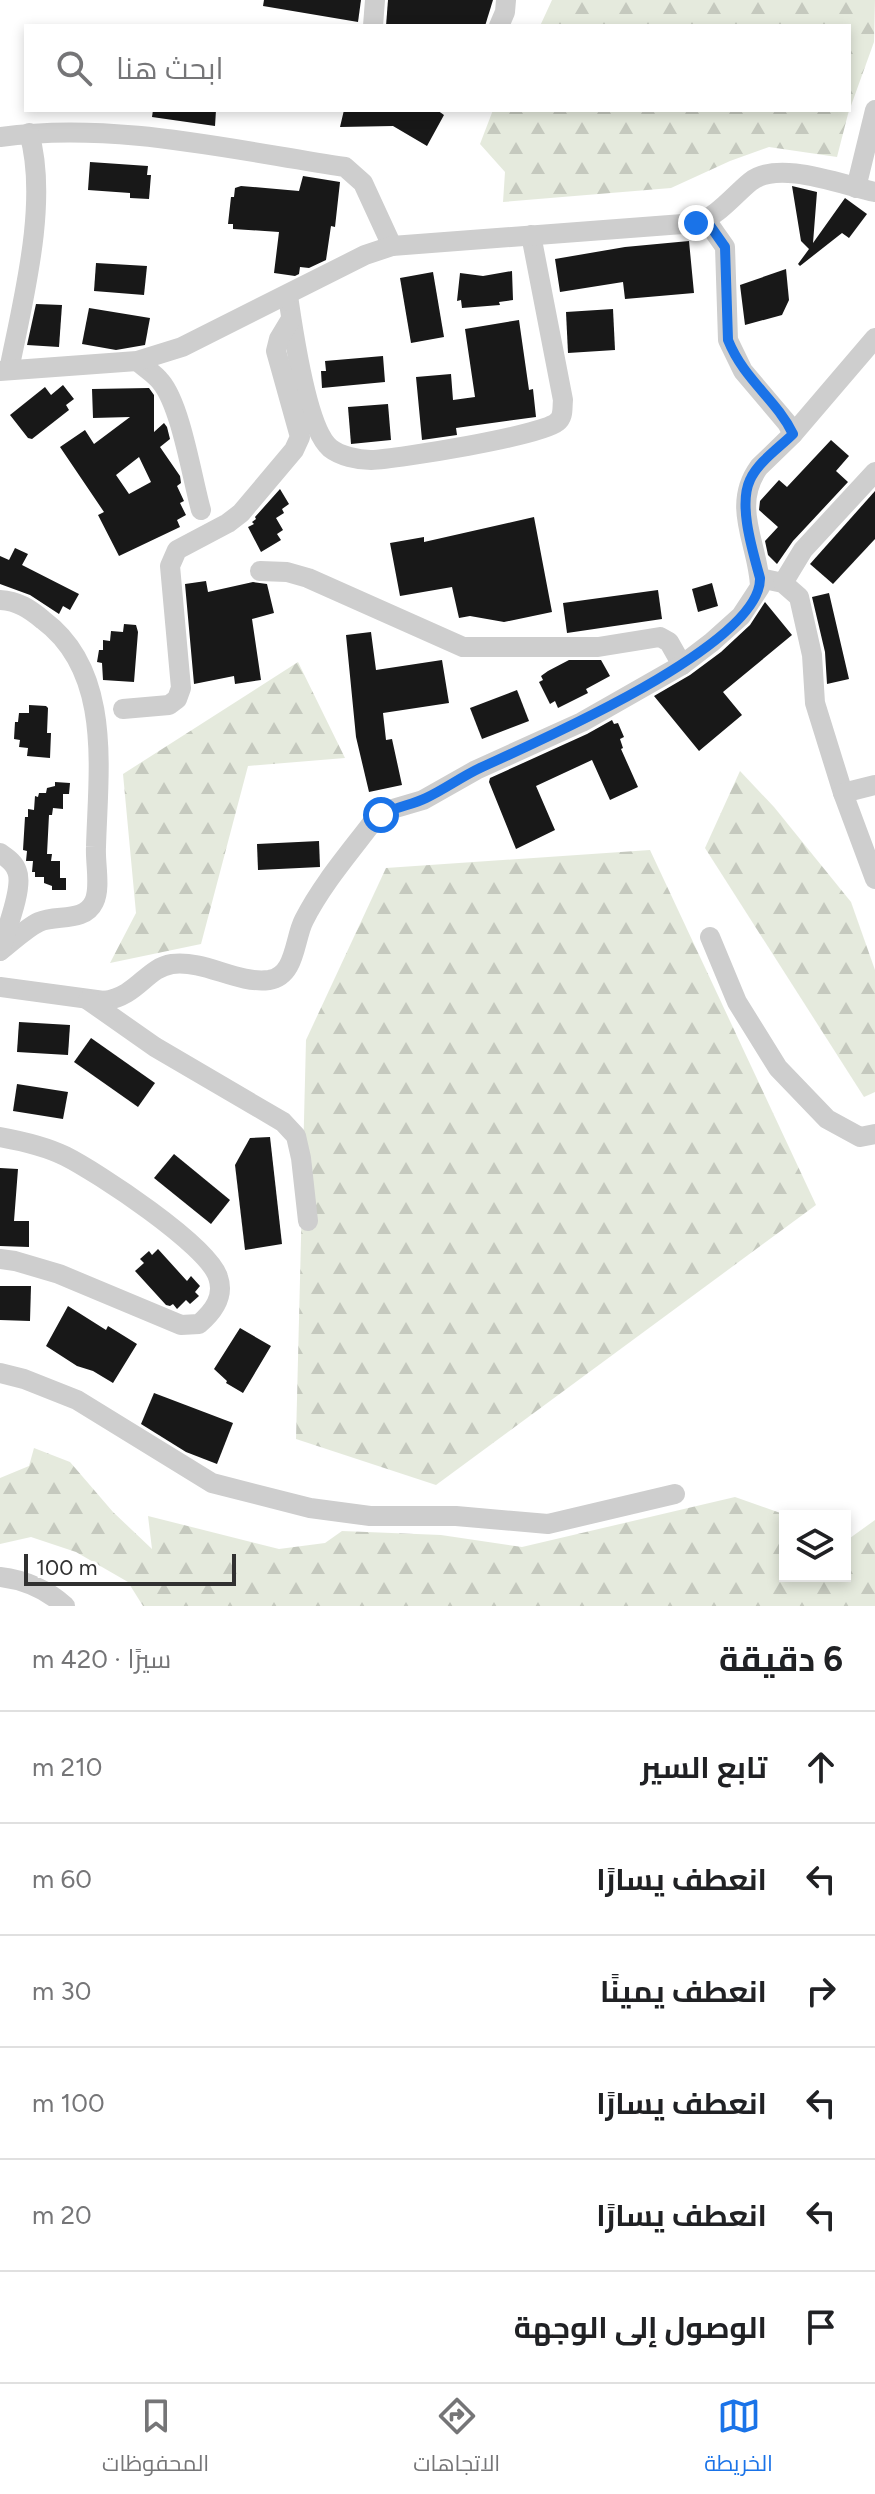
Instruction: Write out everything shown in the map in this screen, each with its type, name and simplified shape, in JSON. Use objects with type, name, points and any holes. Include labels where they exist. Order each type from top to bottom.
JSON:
[{"type":"street","points":[[373,24],[375,0]]},
{"type":"street","points":[[500,24],[506,0]]},
{"type":"street","points":[[29,133],[36,156],[37,190],[20,315],[4,370],[137,361],[182,347],[365,255],[392,246],[706,220],[753,179],[769,171],[794,173],[865,190],[875,110]]},
{"type":"street","points":[[0,137],[96,131],[345,167],[363,183],[392,246]]},
{"type":"street","points":[[706,220],[725,247],[728,340],[743,371],[793,434]]},
{"type":"street","points":[[288,296],[303,380],[319,434],[329,447],[341,455],[370,460],[429,453],[541,430],[558,422],[562,416],[563,400],[531,235]]},
{"type":"street","points":[[123,709],[169,705],[177,699],[181,688],[170,566],[177,550],[241,513],[294,450],[300,437],[277,364],[276,351],[291,319]]},
{"type":"street","points":[[0,987],[88,1000],[115,999],[132,991],[155,970],[173,964],[208,967],[251,979],[273,980],[290,963],[303,921],[375,819],[389,810],[423,800],[476,770],[582,722],[682,665],[741,616],[760,587],[747,520],[749,480],[874,340]]},
{"type":"street","points":[[137,361],[162,383],[170,397],[190,458],[190,470],[201,510]]},
{"type":"street","points":[[783,583],[803,550],[875,472]]},
{"type":"street","points":[[260,571],[287,572],[308,578],[463,647],[598,647],[660,637],[669,642],[682,665]]},
{"type":"street","points":[[760,578],[783,583],[799,597],[812,655],[815,703],[843,793],[875,879]]},
{"type":"street","points":[[0,600],[19,603],[56,629],[86,674],[96,717],[99,807],[96,899],[88,911],[40,921],[0,951]]},
{"type":"street","points":[[843,793],[875,785]]},
{"type":"street","points":[[0,853],[11,861],[19,874],[0,951]]},
{"type":"street","points":[[710,937],[737,1002],[778,1068],[827,1119],[860,1137],[875,1134]]},
{"type":"street","points":[[88,1000],[155,1047],[283,1122],[296,1136],[308,1221]]},
{"type":"street","points":[[0,1137],[64,1155],[126,1191],[207,1260],[218,1276],[220,1290],[217,1303],[205,1319],[199,1324],[181,1325],[59,1274],[0,1259]]},
{"type":"street","points":[[0,1373],[77,1400],[212,1483],[310,1508],[370,1516],[456,1516],[548,1524],[675,1494]]},
{"type":"street","points":[[0,1577],[21,1580],[53,1595],[65,1606]]},
{"type":"green space","points":[[552,0],[875,0],[874,42],[851,106],[851,24],[541,24]]},
{"type":"green space","points":[[492,112],[849,112],[837,157],[769,147],[671,188],[503,202],[505,172],[480,144]]},
{"type":"green space","points":[[298,662],[345,758],[248,766],[201,944],[110,963],[136,913],[123,774]]},
{"type":"green space","points":[[740,771],[774,807],[851,902],[875,970],[875,1092],[864,1097],[705,848]]},
{"type":"green space","points":[[650,850],[816,1205],[436,1485],[296,1439],[306,1040],[386,868]]},
{"type":"green space","points":[[34,1448],[70,1462],[113,1512],[152,1549],[148,1516],[279,1549],[325,1543],[342,1531],[441,1535],[522,1547],[735,1497],[779,1512],[779,1582],[851,1582],[851,1537],[875,1520],[875,1606],[143,1606],[128,1582],[76,1552],[31,1537],[0,1544],[0,1478],[29,1466]]},
{"type":"building","points":[[264,0],[361,0],[358,22],[263,6]]},
{"type":"building","points":[[388,0],[493,0],[486,24],[386,24]]},
{"type":"building","points":[[153,112],[216,112],[215,126],[152,117]]},
{"type":"building","points":[[344,112],[440,112],[444,115],[427,146],[393,126],[340,127]]},
{"type":"building","points":[[90,162],[148,166],[147,175],[151,175],[149,199],[130,198],[130,193],[88,190]]},
{"type":"building","points":[[303,176],[340,182],[335,227],[331,226],[326,260],[309,268],[300,267],[299,274],[295,276],[274,273],[279,232],[233,229],[233,224],[228,224],[231,197],[234,197],[235,188],[241,186],[299,191]]},
{"type":"building","points":[[792,186],[817,192],[813,243],[845,198],[867,214],[849,238],[842,233],[800,266],[798,264],[809,249],[801,241]]},
{"type":"building","points":[[689,241],[694,293],[625,299],[623,282],[560,292],[555,259],[625,247]]},
{"type":"building","points":[[96,263],[147,266],[144,295],[94,291]]},
{"type":"building","points":[[786,269],[789,300],[782,315],[745,325],[740,285]]},
{"type":"building","points":[[512,271],[513,300],[499,302],[500,305],[462,308],[461,300],[457,301],[460,273],[483,276]]},
{"type":"building","points":[[433,272],[444,337],[411,343],[400,278]]},
{"type":"building","points":[[36,304],[62,305],[59,347],[27,345]]},
{"type":"building","points":[[89,308],[150,318],[145,345],[116,350],[82,344]]},
{"type":"building","points":[[613,309],[615,350],[568,353],[566,312]]},
{"type":"building","points":[[519,320],[536,417],[456,428],[457,435],[422,440],[416,377],[451,374],[453,400],[475,397],[465,329]]},
{"type":"building","points":[[383,356],[385,382],[322,388],[321,371],[326,371],[325,361]]},
{"type":"building","points":[[63,385],[74,399],[66,405],[69,410],[32,439],[28,438],[10,415],[45,387],[51,395]]},
{"type":"building","points":[[149,388],[154,395],[154,432],[164,423],[167,427],[170,439],[160,447],[180,476],[181,483],[177,486],[186,515],[177,520],[180,527],[119,556],[98,515],[104,512],[60,447],[85,430],[94,444],[130,417],[93,418],[92,389]],"holes":[[[139,457],[151,482],[129,494],[116,475]]]},
{"type":"building","points":[[388,404],[391,440],[351,444],[348,407]]},
{"type":"building","points":[[831,440],[849,456],[836,471],[848,482],[793,541],[777,564],[768,555],[765,541],[778,527],[759,510],[760,501],[779,480],[787,487]]},
{"type":"building","points":[[280,489],[289,504],[282,509],[284,513],[276,518],[283,530],[277,534],[281,540],[261,552],[248,527],[254,524],[255,517]]},
{"type":"building","points":[[875,491],[875,539],[833,584],[810,564]]},
{"type":"building","points":[[534,517],[552,612],[504,622],[470,616],[459,618],[452,587],[400,596],[390,543],[424,537],[424,542]]},
{"type":"building","points":[[15,548],[28,554],[22,565],[79,594],[70,610],[63,606],[59,614],[30,595],[0,584],[0,556],[9,560]]},
{"type":"building","points":[[206,581],[208,592],[253,582],[267,584],[274,613],[252,619],[261,680],[235,684],[234,676],[194,684],[185,584]]},
{"type":"building","points":[[712,583],[718,606],[698,612],[692,589]]},
{"type":"building","points":[[658,590],[662,619],[567,633],[563,603]]},
{"type":"building","points":[[829,593],[849,679],[827,684],[825,652],[812,597]]},
{"type":"building","points":[[765,602],[792,635],[723,692],[742,715],[699,751],[654,696],[721,652],[750,625]]},
{"type":"building","points":[[124,624],[136,625],[138,632],[134,682],[103,680],[102,663],[97,662],[99,650],[103,650],[103,640],[110,641],[111,631],[123,632]]},
{"type":"building","points":[[371,632],[376,670],[442,660],[449,703],[383,713],[386,740],[392,739],[402,785],[369,792],[356,737],[346,635]]},
{"type":"building","points":[[569,660],[601,660],[610,676],[586,689],[588,693],[558,708],[555,701],[550,704],[539,682],[543,680],[541,676]]},
{"type":"building","points":[[517,690],[529,721],[482,739],[470,708]]},
{"type":"building","points":[[29,705],[48,708],[50,758],[27,756],[28,748],[19,747],[20,740],[14,739],[15,722],[18,722],[19,713],[29,713]]},
{"type":"building","points":[[612,720],[614,724],[618,723],[624,737],[620,739],[621,749],[638,787],[610,800],[592,760],[536,786],[555,830],[516,849],[490,778]]},
{"type":"building","points":[[55,782],[70,783],[69,794],[63,794],[63,809],[53,808],[52,815],[49,815],[47,854],[52,854],[51,861],[60,861],[60,878],[66,878],[66,890],[52,890],[52,886],[44,883],[44,877],[35,877],[33,861],[26,861],[27,851],[23,850],[28,809],[34,810],[35,796],[46,793],[47,788],[55,786]]},
{"type":"building","points":[[319,841],[320,867],[258,870],[257,844]]},
{"type":"building","points":[[19,1022],[70,1025],[68,1055],[17,1052]]},
{"type":"building","points":[[91,1038],[155,1083],[138,1107],[74,1062]]},
{"type":"building","points":[[17,1084],[68,1092],[63,1119],[13,1111]]},
{"type":"building","points":[[270,1137],[282,1244],[245,1250],[235,1165],[250,1138]]},
{"type":"building","points":[[174,1154],[230,1200],[211,1224],[154,1178]]},
{"type":"building","points":[[0,1168],[18,1169],[14,1221],[29,1221],[29,1247],[0,1246]]},
{"type":"building","points":[[158,1249],[187,1281],[191,1276],[200,1286],[195,1292],[199,1296],[190,1304],[186,1300],[177,1309],[173,1304],[166,1305],[135,1271],[144,1263],[140,1259],[149,1251],[152,1255]]},
{"type":"building","points":[[0,1286],[31,1286],[30,1321],[0,1320]]},
{"type":"building","points":[[68,1306],[106,1330],[108,1326],[137,1344],[113,1383],[77,1366],[46,1346]]},
{"type":"building","points":[[240,1328],[271,1346],[243,1393],[226,1383],[214,1369]]},
{"type":"building","points":[[154,1393],[233,1423],[217,1464],[186,1452],[141,1424]]},
{"type":"route","points":[[381,815],[423,800],[476,770],[582,722],[682,665],[741,616],[756,597],[760,578],[747,520],[749,480],[793,434],[743,371],[732,350],[728,340],[725,247],[706,220],[696,223]]}]
